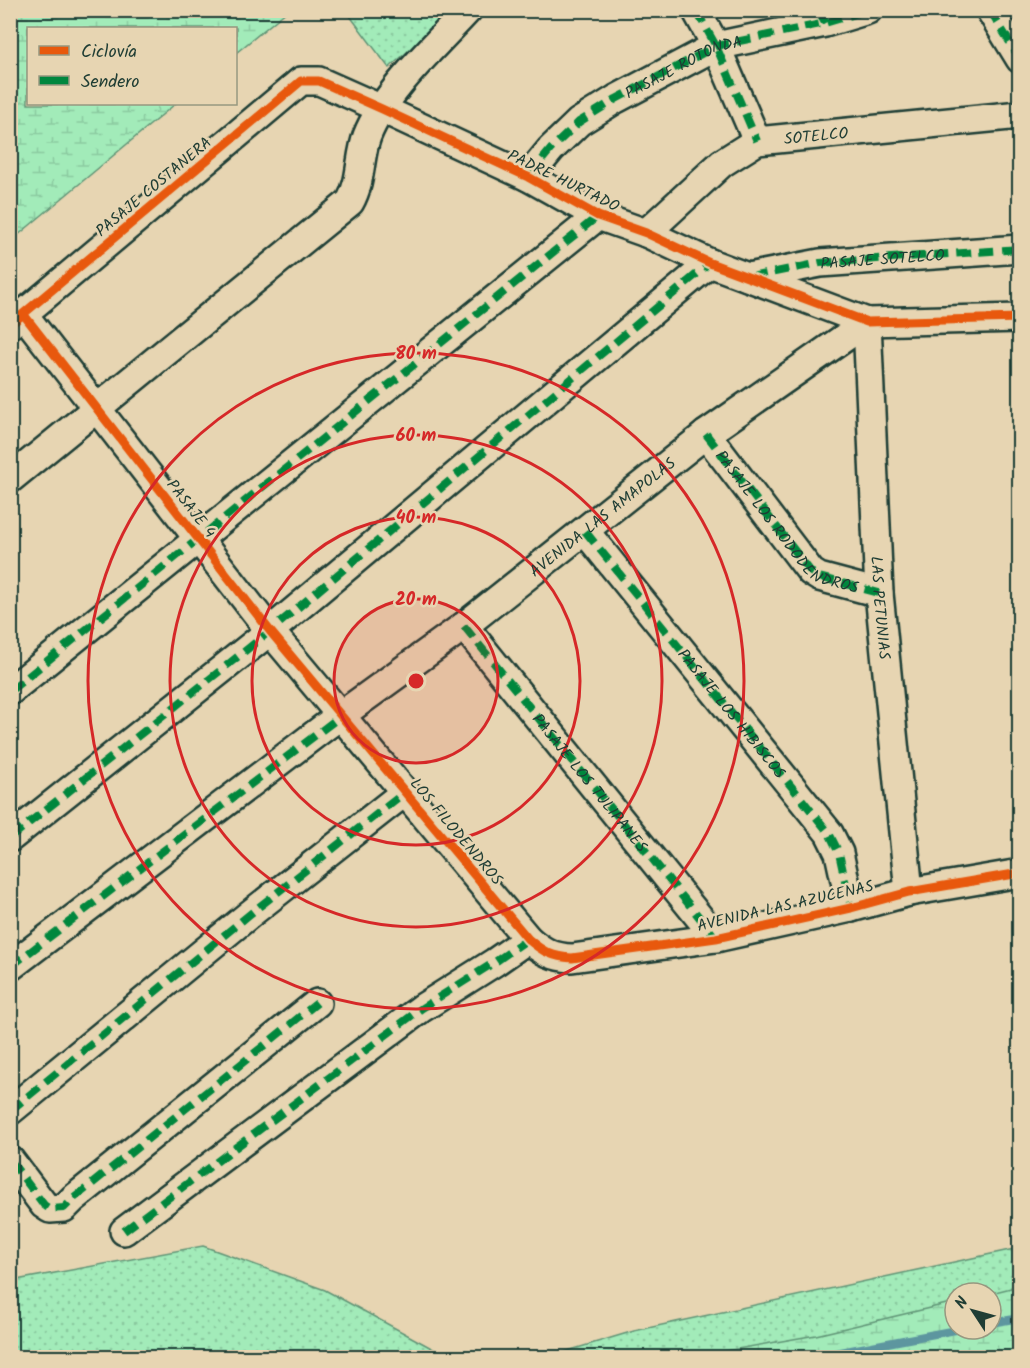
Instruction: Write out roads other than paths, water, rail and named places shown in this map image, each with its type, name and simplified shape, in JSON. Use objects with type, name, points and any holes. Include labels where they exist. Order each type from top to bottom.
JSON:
[{"type":"street","points":[[10,479],[350,202],[356,192],[367,136],[382,110],[396,89],[468,10]]},
{"type":"street","points":[[696,10],[716,46],[756,141]]},
{"type":"street","name":"PASAJE ROTONDA","points":[[528,177],[550,149],[579,122],[616,99],[716,46],[822,17],[868,10]]},
{"type":"street","points":[[990,10],[1020,59]]},
{"type":"street","name":"PASAJE COSTANERA","points":[[17,320],[301,81],[319,81]]},
{"type":"street","name":"PADRE HURTADO","points":[[319,81],[528,177],[598,216],[646,233],[710,263],[867,322]]},
{"type":"street","name":"SOTELCO","points":[[646,233],[722,164],[756,141],[1020,115]]},
{"type":"street","points":[[10,691],[598,216]]},
{"type":"street","name":"PASAJE SOTELCO","points":[[748,277],[820,263],[1020,249]]},
{"type":"street","points":[[10,838],[270,630],[710,263]]},
{"type":"street","points":[[867,322],[1020,318]]},
{"type":"street","name":"PASAJE 4","points":[[17,320],[96,410],[198,541],[342,715]]},
{"type":"street","name":"AVENIDA LAS AMAPOLAS","points":[[13,960],[464,626],[705,434],[867,322]]},
{"type":"street","name":"LAS PETUNIAS","points":[[867,322],[879,593],[909,892]]},
{"type":"street","name":"PASAJE LOS RODODENDROS","points":[[705,434],[811,572],[819,577],[879,593]]},
{"type":"street","name":"PASAJE LOS HIBISCOS","points":[[585,531],[829,833],[839,853],[851,908]]},
{"type":"street","name":"PASAJE LOS TULIPANES","points":[[464,626],[716,938]]},
{"type":"street","name":"LOS FILODENDROS","points":[[342,715],[528,939],[543,952],[556,957]]},
{"type":"street","points":[[10,1111],[250,914],[405,792]]},
{"type":"street","name":"AVENIDA LAS AZUCENAS","points":[[556,957],[572,958],[716,938],[851,908],[909,892],[1020,873]]},
{"type":"street","points":[[124,1231],[422,1008],[528,939]]},
{"type":"street","points":[[10,1160],[44,1204],[50,1209],[64,1208],[73,1198],[317,1004]]},
{"type":"waterway","points":[[1003,1321],[1020,1318]]},
{"type":"waterway","points":[[809,1358],[943,1332]]}]
